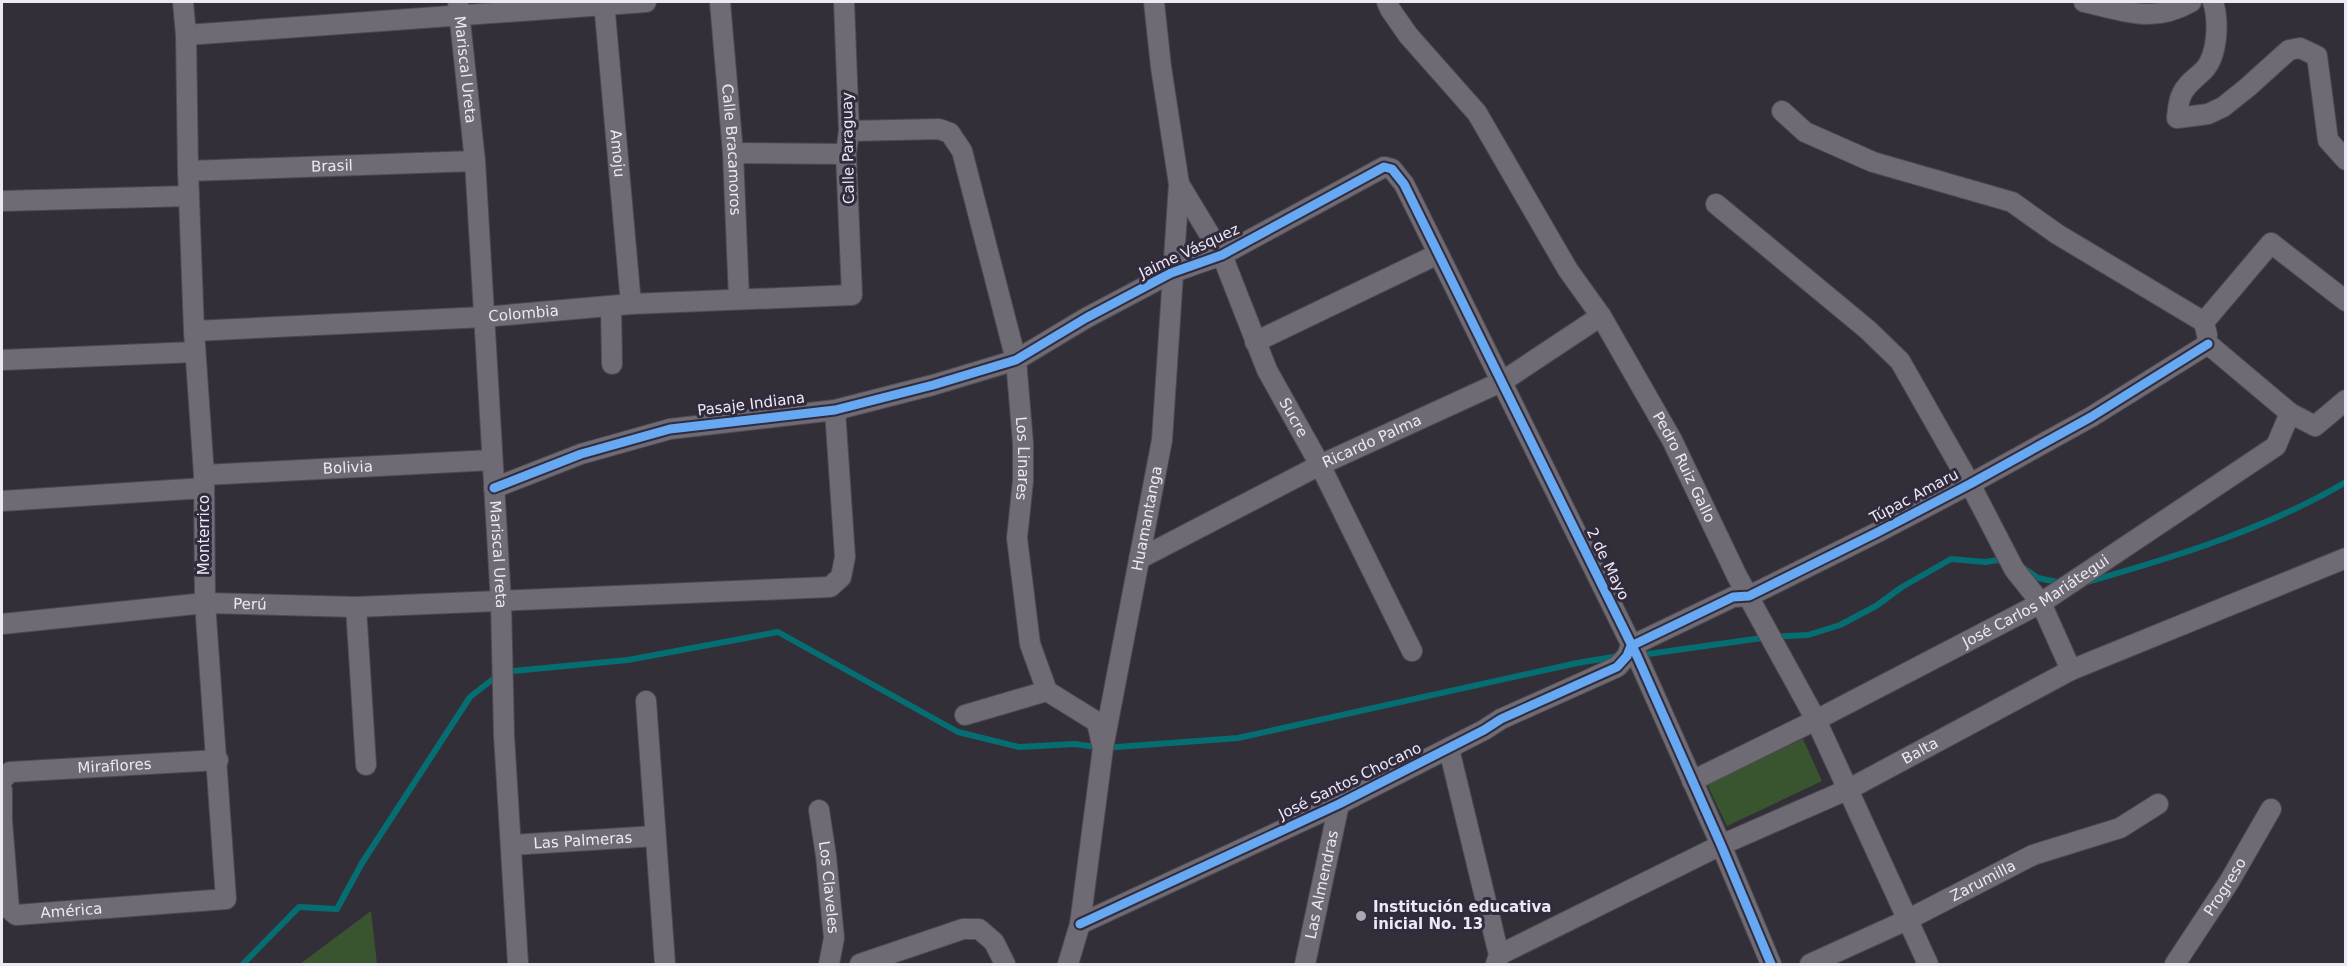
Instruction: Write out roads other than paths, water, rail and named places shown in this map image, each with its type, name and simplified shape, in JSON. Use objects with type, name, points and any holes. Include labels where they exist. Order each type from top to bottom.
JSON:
[{"type":"street","name":"Monterrico","points":[[183,2],[186,35],[194,330],[204,482],[205,603],[218,760],[226,899]]},
{"type":"street","points":[[186,35],[459,8],[646,2]]},
{"type":"street","name":"Calle Bracamoros","points":[[720,2],[733,153],[739,299]]},
{"type":"street","name":"Calle Paraguay","points":[[844,2],[849,131],[846,154],[852,295]]},
{"type":"street","name":"Huamantanga","points":[[1068,964],[1080,924],[1102,748],[1162,440],[1171,273],[1179,184],[1161,67],[1154,2]]},
{"type":"street","name":"Pedro Ruiz Gallo","points":[[1387,2],[1408,35],[1477,113],[1568,270],[1601,316],[1672,440],[1737,576],[1816,720],[1928,964]]},
{"type":"street","points":[[2084,2],[2142,15],[2166,13],[2191,2]]},
{"type":"street","points":[[2213,2],[2215,48],[2206,68],[2187,85],[2181,96],[2177,118],[2208,114],[2223,107],[2289,50],[2300,48],[2317,56],[2328,140],[2346,160]]},
{"type":"street","name":"Amoju","points":[[604,3],[631,304]]},
{"type":"street","name":"Mariscal Ureta","points":[[459,8],[475,161],[501,602],[504,735],[518,964]]},
{"type":"street","points":[[1782,111],[1805,132],[1873,162],[2012,202],[2057,234],[2205,322]]},
{"type":"street","name":"Los Linares","points":[[849,131],[939,129],[950,133],[962,151],[1016,360],[1023,443],[1023,481],[1017,538],[1030,644],[1047,691]]},
{"type":"street","points":[[733,153],[846,154]]},
{"type":"street","name":"Brasil","points":[[188,171],[475,161]]},
{"type":"street","name":"Jaime Vásquez","points":[[1016,360],[1086,318],[1171,273],[1222,255],[1384,167],[1392,170],[1404,184]]},
{"type":"street","name":"Sucre","points":[[1179,184],[1222,255],[1267,370],[1320,465],[1412,651]]},
{"type":"street","name":"2 de Mayo","points":[[1404,184],[1437,254],[1503,381],[1692,781],[1771,964]]},
{"type":"street","points":[[2,201],[189,196]]},
{"type":"street","points":[[1716,204],[1868,330],[1900,361],[1970,484],[2014,569],[2041,603],[2071,670]]},
{"type":"street","points":[[2346,301],[2271,243],[2205,322],[2208,344],[2290,413],[2315,426],[2346,400]]},
{"type":"street","points":[[1255,342],[1437,254]]},
{"type":"street","name":"Colombia","points":[[194,330],[484,317],[631,304],[852,295]]},
{"type":"street","points":[[611,306],[612,364]]},
{"type":"street","name":"Ricardo Palma","points":[[1139,559],[1320,465],[1503,381],[1601,316]]},
{"type":"street","name":"Túpac Amaru","points":[[1629,651],[1733,597],[1749,596],[1970,484],[2091,417],[2208,344]]},
{"type":"street","points":[[2,360],[195,352]]},
{"type":"street","name":"Pasaje Indiana","points":[[494,488],[581,454],[670,429],[835,410],[933,385],[1016,360]]},
{"type":"street","name":"Perú","points":[[2,624],[205,603],[356,607],[830,587],[841,577],[845,557],[835,410]]},
{"type":"street","name":"José Carlos Mariátegui","points":[[1692,781],[1816,720],[2041,603],[2276,446],[2290,413]]},
{"type":"street","name":"Bolivia","points":[[2,501],[204,482],[492,460]]},
{"type":"street","name":"Balta","points":[[1498,960],[1721,845],[1849,789],[2071,670],[2346,558]]},
{"type":"street","points":[[356,607],[366,765]]},
{"type":"street","name":"José Santos Chocano","points":[[1080,924],[1339,804],[1501,719],[1617,667],[1629,651]]},
{"type":"street","points":[[965,715],[1047,691],[1096,722],[1102,748]]},
{"type":"street","points":[[646,701],[665,964]]},
{"type":"street","points":[[1449,748],[1498,960]]},
{"type":"street","name":"Miraflores","points":[[4,780],[218,760]]},
{"type":"street","name":"América","points":[[4,780],[2,818],[9,909],[16,915],[226,899]]},
{"type":"street","name":"Las Almendras","points":[[1305,964],[1339,804]]},
{"type":"street","name":"Zarumilla","points":[[1810,964],[1907,920],[2033,855],[2120,828],[2158,804]]},
{"type":"street","name":"Progreso","points":[[2175,964],[2229,882],[2271,809]]},
{"type":"street","name":"Los Claveles","points":[[819,810],[834,938],[829,964]]},
{"type":"street","name":"Las Palmeras","points":[[511,845],[655,836]]},
{"type":"street","points":[[860,964],[963,929],[979,929],[994,942],[1005,964]]},
{"type":"waterway","points":[[2087,582],[2187,552],[2252,528],[2316,499],[2346,482]]},
{"type":"waterway","points":[[1641,655],[1769,637],[1808,635],[1840,625],[1876,606],[1902,587],[1951,559],[1985,562],[2005,559]]},
{"type":"waterway","points":[[2022,567],[2038,578],[2062,583]]},
{"type":"waterway","points":[[243,964],[299,907],[337,909],[362,863],[470,697],[502,672],[628,660],[778,632],[958,732],[1019,747],[1075,744],[1103,748],[1238,738],[1577,663],[1619,656]]},
{"type":"place","name":"Institución educativa inicial No. 13","points":[[1361,916]]}]
